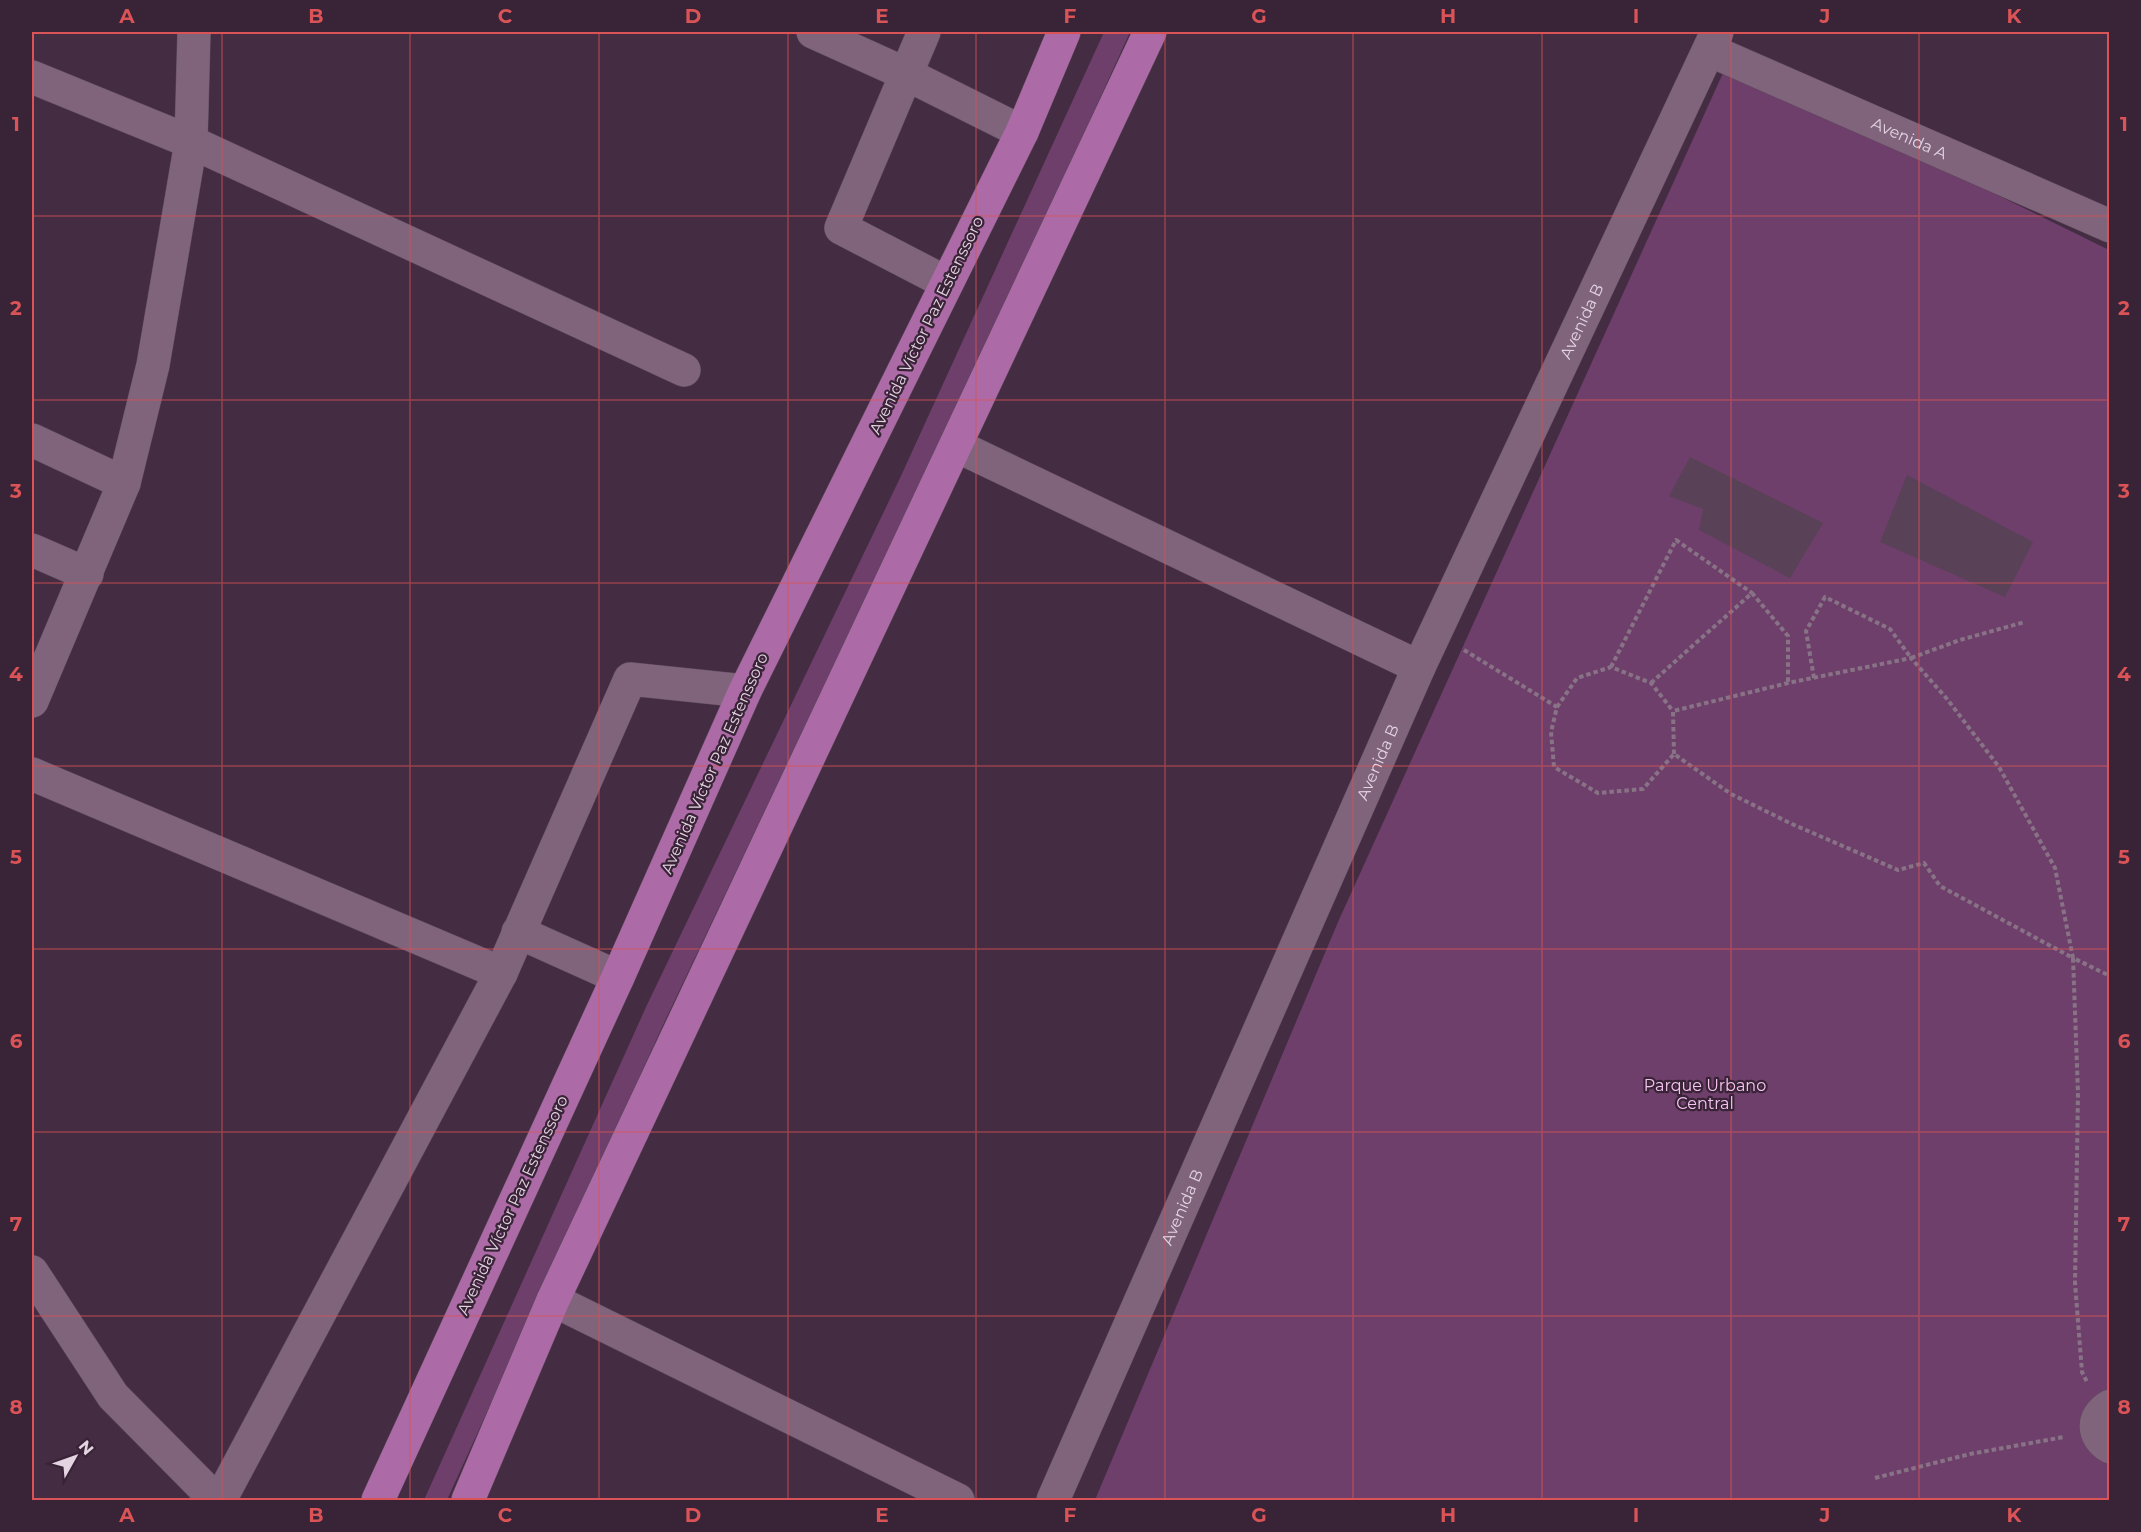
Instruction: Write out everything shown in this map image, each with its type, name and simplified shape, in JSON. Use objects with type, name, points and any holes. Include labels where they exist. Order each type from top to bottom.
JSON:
[{"type":"highway","name":"Avenida Víctor Paz Estenssoro","points":[[378,1500],[618,977],[745,691],[1022,132],[1064,32]]},
{"type":"highway","points":[[468,1500],[553,1300],[1150,32]]},
{"type":"street","points":[[32,701],[124,483],[153,365],[191,142],[194,32]]},
{"type":"street","points":[[813,32],[906,74],[1022,132]]},
{"type":"street","points":[[924,32],[841,228],[947,283]]},
{"type":"street","name":"Avenida A","points":[[1713,41],[2109,226]]},
{"type":"street","name":"Avenida B","points":[[1053,1500],[1419,667],[1713,41]]},
{"type":"street","points":[[32,76],[191,142],[684,370]]},
{"type":"street","points":[[32,440],[124,483]]},
{"type":"street","points":[[957,446],[1419,667]]},
{"type":"street","points":[[32,550],[87,574]]},
{"type":"street","points":[[32,1272],[113,1396],[218,1500],[501,973],[630,679],[745,691]]},
{"type":"street","points":[[32,774],[501,973]]},
{"type":"street","points":[[519,932],[618,977]]},
{"type":"street","points":[[553,1300],[958,1500]]},
{"type":"path","points":[[1611,667],[1676,540],[1752,593],[1788,636],[1788,683]]},
{"type":"path","points":[[1651,683],[1752,593]]},
{"type":"path","points":[[1815,678],[1806,631],[1826,597],[1890,629],[1999,767],[2055,868],[2073,958],[2078,1093],[2075,1283],[2082,1372],[2104,1425],[1970,1454],[1875,1478]]},
{"type":"path","points":[[1673,711],[1788,683],[1911,658],[1960,640],[2025,622]]},
{"type":"path","points":[[1461,648],[1557,707]]},
{"type":"path","points":[[1611,667],[1651,683],[1673,711],[1674,754],[1643,789],[1598,793],[1554,767],[1551,732],[1557,707],[1577,678],[1611,667]]},
{"type":"path","points":[[1674,754],[1731,794],[1792,824],[1898,870],[1924,863],[1940,886],[2109,976]]},
{"type":"green space","points":[[1104,32],[1130,32],[966,394],[919,486],[664,1023],[447,1500],[424,1500],[646,1007],[900,478]]},
{"type":"green space","name":"Parque Urbano Central","points":[[1728,62],[2109,250],[2109,1500],[1095,1500],[1338,922]]},
{"type":"building","points":[[1690,457],[1823,523],[1790,578],[1699,530],[1703,509],[1669,496]]},
{"type":"building","points":[[1907,475],[2033,542],[2005,597],[1880,542]]}]
